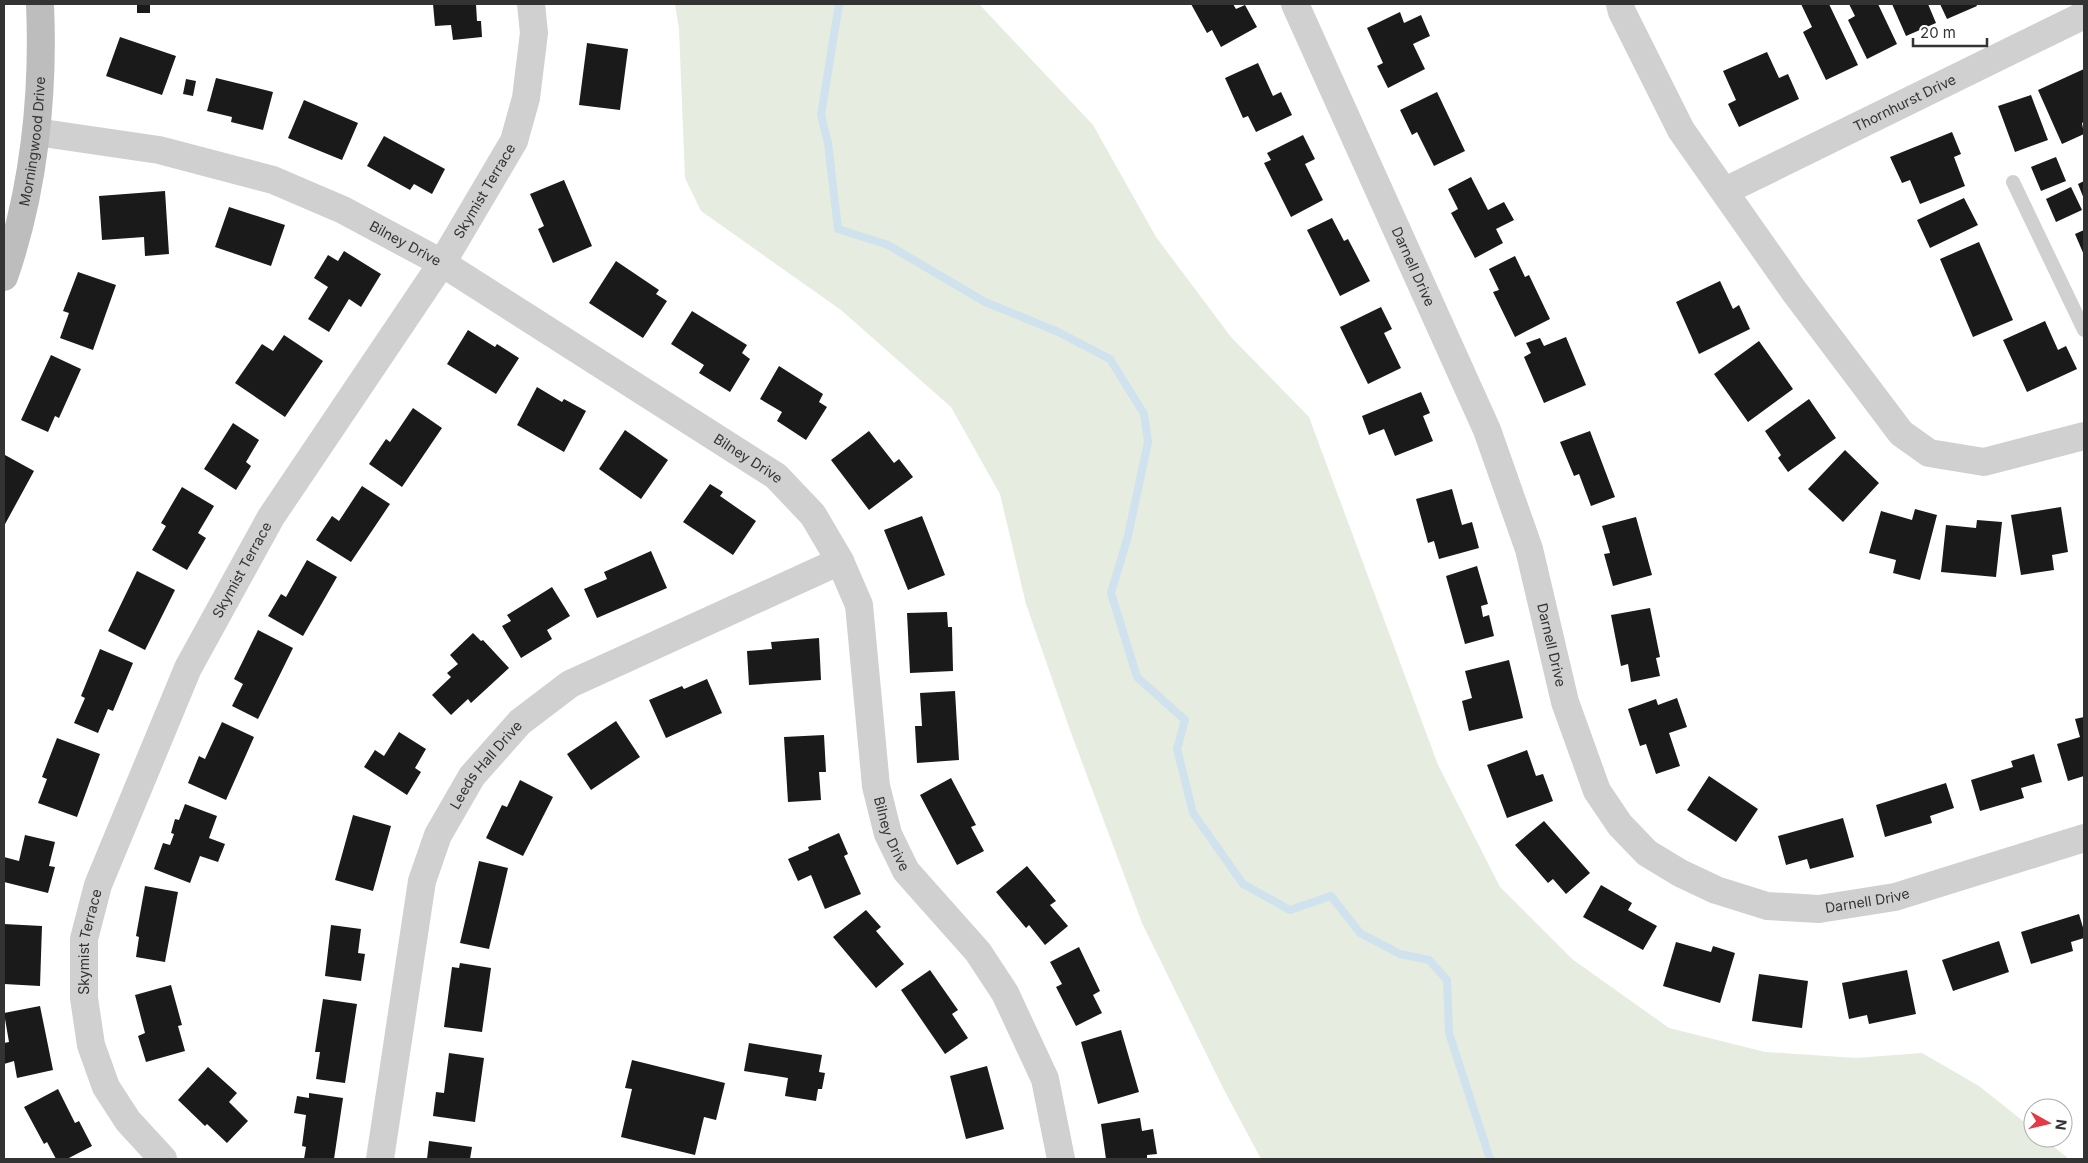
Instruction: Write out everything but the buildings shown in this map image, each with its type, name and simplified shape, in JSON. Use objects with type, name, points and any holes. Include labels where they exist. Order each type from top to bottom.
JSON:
[{"type":"street","name":"Morningwood Drive","points":[[4,277],[24,201],[36,132],[41,38],[40,4]]},
{"type":"street","name":"Skymist Terrace","points":[[164,1159],[128,1122],[106,1087],[91,1045],[84,998],[84,939],[98,885],[188,668],[271,518],[442,263],[514,141],[526,98],[534,33],[531,4]]},
{"type":"street","name":"Darnell Drive","points":[[1295,4],[1487,430],[1529,549],[1565,702],[1598,791],[1620,825],[1647,853],[1680,873],[1716,890],[1767,906],[1819,909],[1895,897],[2084,838]]},
{"type":"street","points":[[1620,4],[1622,12],[1681,130],[1794,291],[1901,433],[1929,452],[1984,462],[2084,436]]},
{"type":"street","name":"Thornhurst Drive","points":[[1725,191],[2084,14]]},
{"type":"street","name":"Bilney Drive","points":[[36,132],[159,150],[272,180],[343,210],[442,263],[776,476],[813,515],[840,561],[859,605],[876,786],[888,834],[906,871],[978,952],[1005,993],[1045,1079],[1060,1159]]},
{"type":"street","name":"Leeds Hall Drive","points":[[380,1159],[422,881],[438,835],[472,776],[520,722],[570,684],[840,561]]},
{"type":"lane","points":[[2013,182],[2084,330]]},
{"type":"shaded area","points":[[675,4],[979,4],[1093,125],[1156,237],[1231,337],[1309,417],[1438,765],[1500,887],[1572,959],[1669,1028],[1765,1052],[1856,1058],[1922,1053],[1979,1086],[2023,1121],[2023,1148],[2055,1148],[2069,1159],[1261,1159],[1222,1086],[1142,923],[1070,730],[1026,604],[1000,494],[951,407],[841,310],[701,211],[685,178],[679,29]]},
{"type":"waterway","points":[[839,4],[821,115],[828,143],[838,229],[888,245],[985,302],[1056,331],[1110,359],[1144,414],[1148,442],[1128,536],[1111,593],[1137,677],[1185,720],[1177,749],[1193,813],[1243,884],[1290,910],[1331,896],[1360,933],[1400,954],[1429,960],[1447,980],[1449,1033],[1490,1159]]}]
